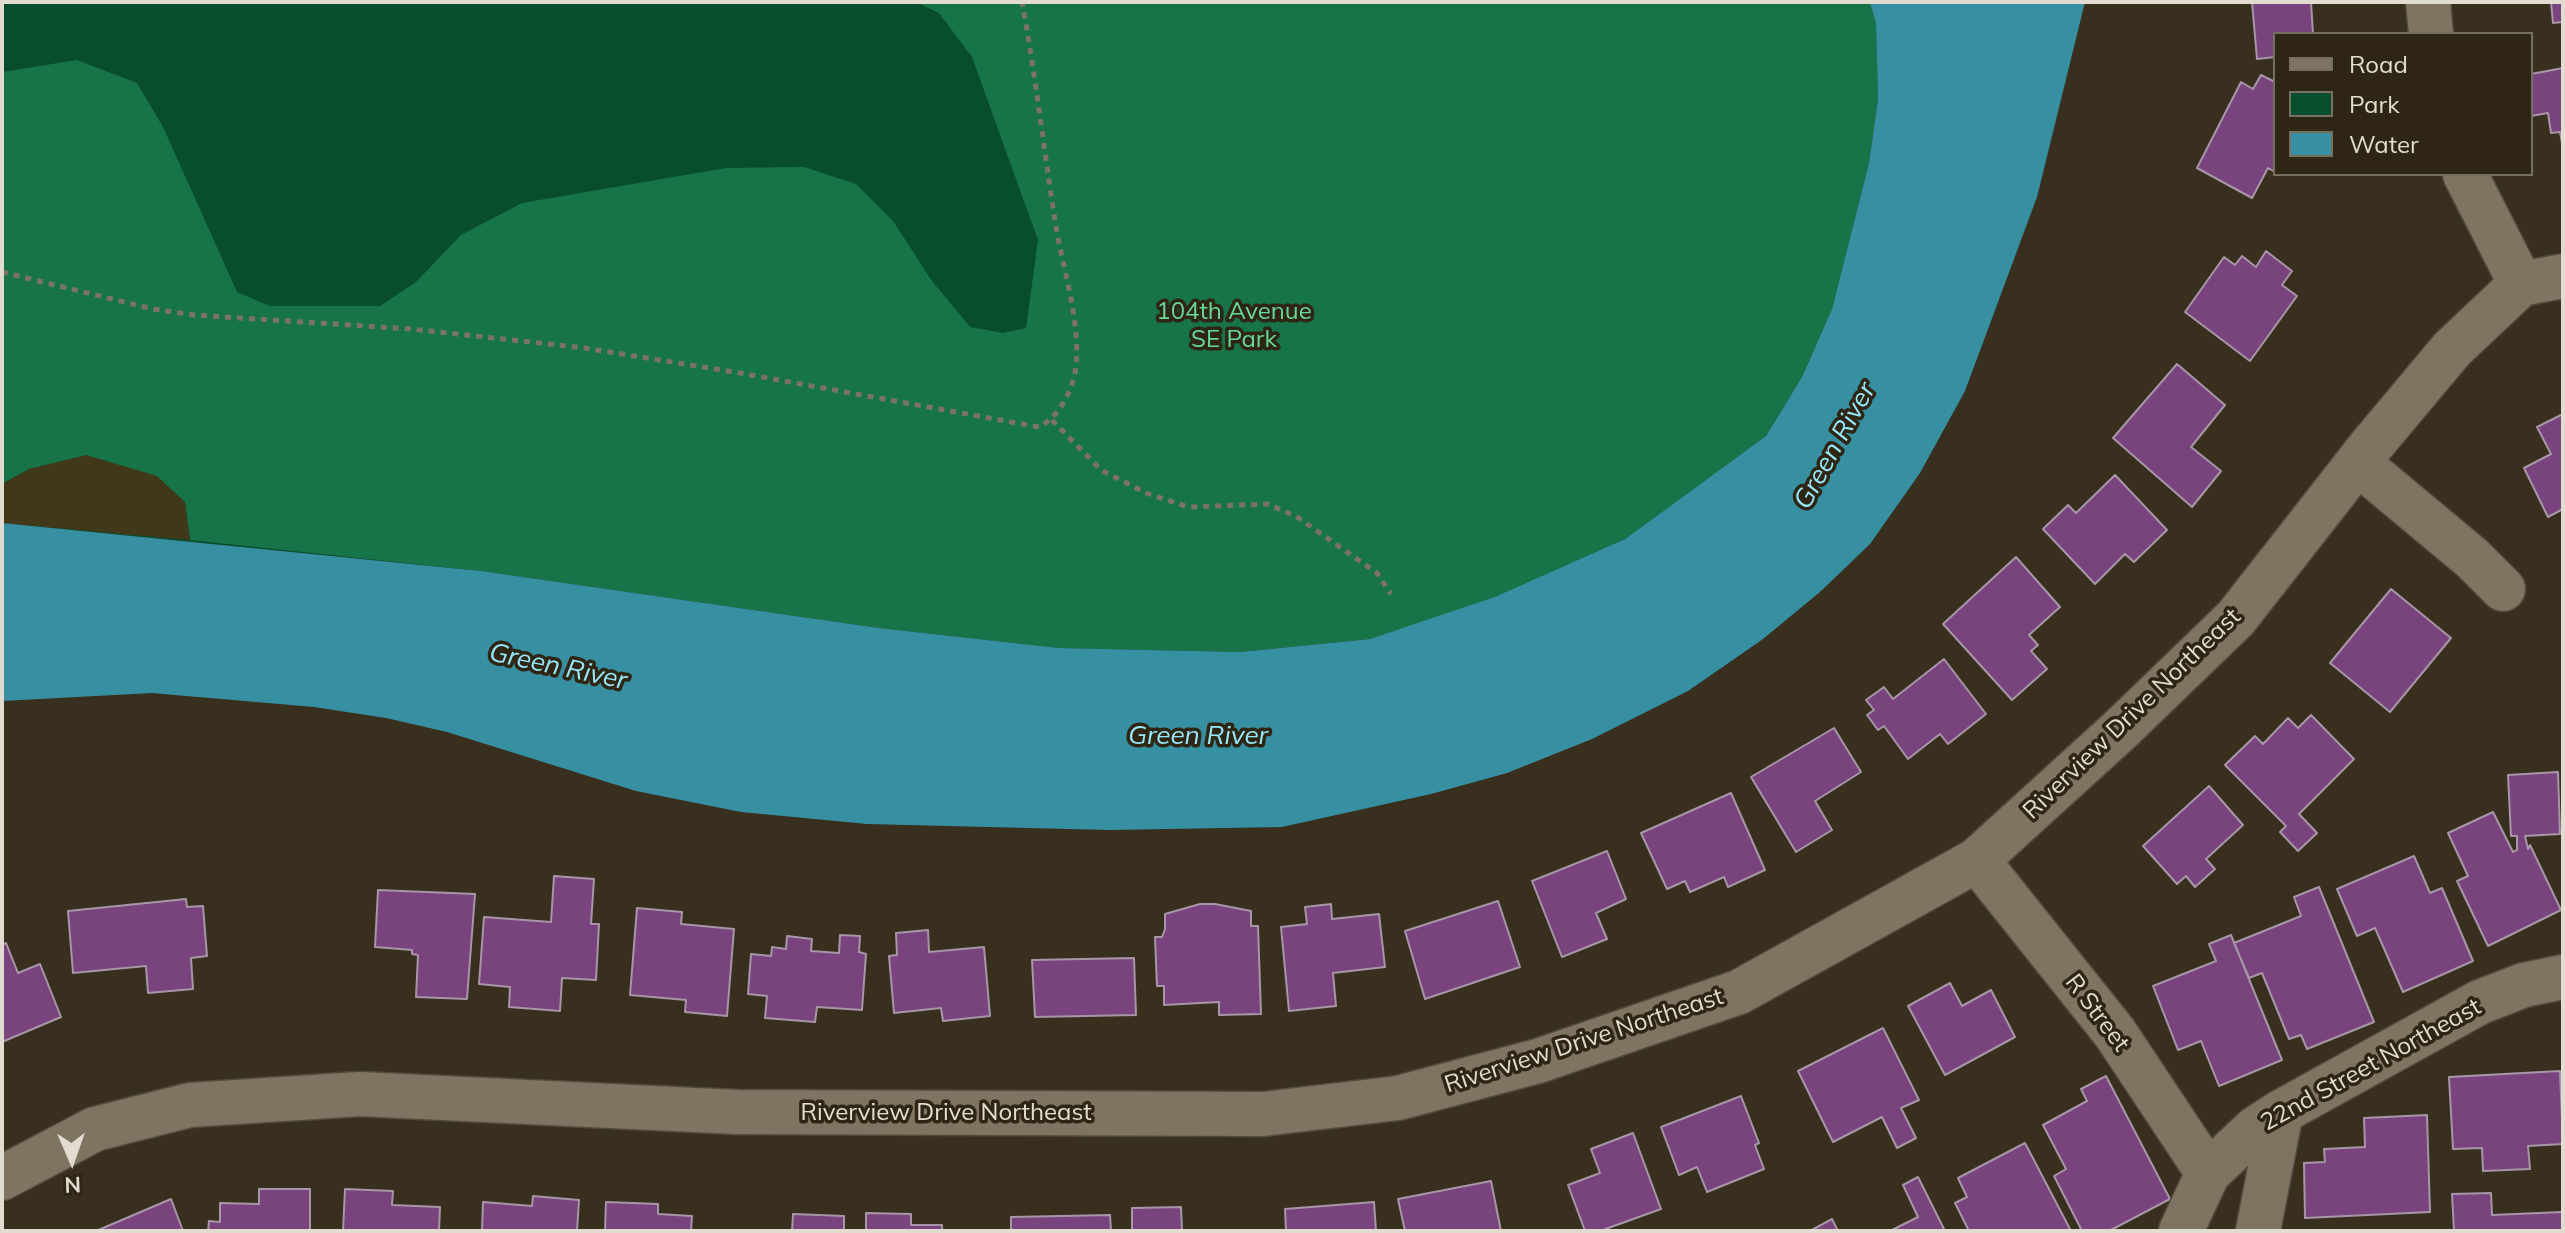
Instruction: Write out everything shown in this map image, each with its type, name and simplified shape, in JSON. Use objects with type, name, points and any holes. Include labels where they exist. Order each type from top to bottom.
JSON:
[{"type":"street","points":[[2428,2],[2431,32]]},
{"type":"street","points":[[2466,176],[2521,284],[2563,276]]},
{"type":"street","name":"Riverview Drive Northeast","points":[[2,1178],[95,1129],[190,1105],[360,1094],[737,1112],[1263,1114],[1398,1098],[1538,1061],[1739,992],[1977,860],[2121,729],[2236,618],[2452,349],[2521,284]]},
{"type":"street","points":[[2358,463],[2462,550],[2503,589]]},
{"type":"street","name":"R Street","points":[[1977,860],[2115,1033],[2208,1173]]},
{"type":"street","name":"22nd Street Northeast","points":[[2181,1231],[2208,1173],[2255,1129],[2480,1002],[2524,985],[2563,977]]},
{"type":"street","points":[[2258,1231],[2281,1112]]},
{"type":"path","points":[[2,272],[153,309],[194,315],[411,329],[585,348],[1039,427],[1052,420],[1073,384],[1075,330],[1022,2]]},
{"type":"path","points":[[1052,420],[1101,470],[1146,493],[1188,507],[1268,504],[1297,517],[1370,567],[1391,594]]},
{"type":"green space","name":"104th Avenue SE Park","points":[[2,2],[1870,2],[1853,228],[1832,309],[1700,486],[1625,539],[1240,652],[1059,648],[481,571],[2,523]]},
{"type":"green space","name":"104th Avenue SE Park","points":[[916,2],[1870,2],[1876,24],[1878,99],[1869,163],[1832,309],[1802,377],[1766,436],[1625,539],[1495,598],[1370,639],[1240,652],[1059,648],[879,628],[481,571],[190,540],[185,502],[29,469],[2,484],[2,72],[77,60],[137,83],[163,127],[237,292],[270,306],[380,306],[416,282],[461,235],[522,203],[726,168],[804,167],[856,184],[893,221],[932,281],[970,327],[1003,333],[1026,328],[1038,240],[972,57],[939,13]]},
{"type":"sand","points":[[86,455],[157,476],[185,502],[190,540],[2,523],[2,484],[29,469]]},
{"type":"water","name":"Green River","points":[[1870,2],[2085,2],[2037,197],[1965,391],[1920,473],[1870,544],[1820,592],[1763,639],[1688,691],[1592,739],[1507,773],[1431,794],[1282,827],[1110,830],[867,824],[741,812],[636,791],[447,732],[386,718],[314,707],[152,693],[2,701],[2,523],[481,571],[879,628],[1059,648],[1240,652],[1370,639],[1495,597],[1625,539],[1766,436],[1802,377],[1832,309],[1869,163],[1878,99],[1876,24]]},
{"type":"building","points":[[2252,2],[2311,2],[2313,32],[2273,32],[2273,57],[2257,59]]},
{"type":"building","points":[[2551,2],[2563,2],[2563,22],[2553,23]]},
{"type":"building","points":[[2563,68],[2563,149],[2560,132],[2551,133],[2548,113],[2533,116],[2533,74]]},
{"type":"building","points":[[2261,75],[2273,81],[2273,171],[2268,168],[2252,198],[2197,168],[2241,82],[2253,89]]},
{"type":"building","points":[[2266,251],[2292,271],[2282,285],[2297,296],[2250,361],[2185,312],[2224,257],[2235,265],[2242,256],[2256,267]]},
{"type":"building","points":[[2177,364],[2225,405],[2191,447],[2221,471],[2192,507],[2113,438]]},
{"type":"building","points":[[2563,414],[2563,509],[2548,517],[2524,468],[2551,454],[2537,427]]},
{"type":"building","points":[[2115,475],[2167,530],[2134,562],[2125,554],[2095,584],[2043,529],[2068,505],[2076,513]]},
{"type":"building","points":[[2016,557],[2060,607],[2029,635],[2038,645],[2031,651],[2047,669],[2012,700],[1943,624]]},
{"type":"building","points":[[2391,589],[2451,638],[2390,712],[2330,663]]},
{"type":"building","points":[[1944,659],[1986,714],[1948,744],[1940,734],[1908,759],[1884,726],[1878,730],[1867,715],[1874,710],[1866,700],[1884,687],[1893,699]]},
{"type":"building","points":[[2311,715],[2354,759],[2299,814],[2317,833],[2298,851],[2280,832],[2286,826],[2225,765],[2255,736],[2263,744],[2288,718],[2298,728]]},
{"type":"building","points":[[1834,728],[1861,772],[1815,801],[1832,830],[1796,852],[1751,777]]},
{"type":"building","points":[[2558,772],[2560,834],[2525,836],[2528,849],[2530,845],[2561,910],[2488,946],[2457,881],[2468,876],[2448,833],[2493,812],[2513,852],[2517,850],[2517,836],[2511,836],[2508,775]]},
{"type":"building","points":[[2209,786],[2243,825],[2206,859],[2215,869],[2195,887],[2186,876],[2177,884],[2143,846]]},
{"type":"building","points":[[1731,793],[1765,870],[1728,887],[1724,877],[1690,892],[1685,881],[1667,889],[1641,833]]},
{"type":"building","points":[[1607,851],[1626,899],[1596,913],[1607,939],[1562,957],[1532,881]]},
{"type":"building","points":[[2414,856],[2430,893],[2442,888],[2473,961],[2403,992],[2375,928],[2357,936],[2337,889]]},
{"type":"building","points":[[554,876],[594,879],[591,924],[599,924],[596,980],[562,978],[560,1011],[509,1007],[510,987],[479,984],[484,917],[551,922]]},
{"type":"building","points":[[2319,887],[2374,1022],[2307,1049],[2301,1035],[2289,1039],[2262,973],[2249,978],[2234,943],[2301,916],[2294,897]]},
{"type":"building","points":[[378,890],[475,894],[467,999],[416,997],[418,955],[412,954],[412,950],[375,947]]},
{"type":"building","points":[[186,899],[187,907],[203,906],[207,956],[191,958],[193,989],[148,993],[146,966],[73,973],[68,911]]},
{"type":"building","points":[[1498,901],[1520,967],[1425,999],[1405,931]]},
{"type":"building","points":[[1200,904],[1251,911],[1251,926],[1258,926],[1261,1014],[1219,1015],[1219,1002],[1164,1005],[1164,986],[1157,986],[1155,937],[1162,937],[1165,914]]},
{"type":"building","points":[[1331,904],[1332,919],[1379,914],[1385,967],[1333,973],[1336,1006],[1289,1011],[1281,927],[1307,924],[1305,907]]},
{"type":"building","points":[[637,908],[682,912],[681,924],[734,929],[727,1016],[685,1012],[686,1000],[630,995]]},
{"type":"building","points":[[928,930],[929,952],[984,947],[990,1016],[943,1021],[941,1008],[894,1013],[889,956],[897,955],[896,933]]},
{"type":"building","points":[[840,935],[860,936],[859,952],[866,954],[862,1010],[817,1007],[815,1022],[765,1018],[767,996],[748,994],[751,954],[771,956],[772,947],[786,949],[787,936],[812,939],[811,951],[839,953]]},
{"type":"building","points":[[2231,935],[2282,1060],[2219,1086],[2201,1041],[2178,1050],[2153,986],[2216,961],[2209,944]]},
{"type":"building","points":[[6,943],[18,973],[40,964],[61,1017],[2,1042],[2,945]]},
{"type":"building","points":[[1134,958],[1136,1015],[1035,1017],[1032,960]]},
{"type":"building","points":[[1950,983],[1962,1006],[1991,990],[2015,1037],[1945,1075],[1908,1006]]},
{"type":"building","points":[[1883,1028],[1919,1100],[1901,1108],[1916,1138],[1897,1148],[1882,1117],[1833,1142],[1798,1071]]},
{"type":"building","points":[[2560,1071],[2563,1144],[2528,1146],[2530,1169],[2483,1171],[2482,1148],[2453,1149],[2449,1077]]},
{"type":"building","points":[[2106,1076],[2170,1199],[2109,1231],[2082,1231],[2054,1176],[2066,1169],[2043,1125],[2087,1101],[2081,1089]]},
{"type":"building","points":[[1741,1096],[1759,1143],[1755,1145],[1764,1169],[1707,1192],[1697,1167],[1679,1175],[1661,1127]]},
{"type":"building","points":[[2427,1115],[2430,1212],[2305,1218],[2304,1163],[2325,1162],[2324,1149],[2365,1147],[2364,1118]]},
{"type":"building","points":[[1633,1133],[1661,1209],[1600,1231],[1585,1231],[1568,1185],[1600,1173],[1591,1149]]},
{"type":"building","points":[[2025,1143],[2071,1231],[1969,1231],[1955,1203],[1967,1197],[1958,1178]]},
{"type":"building","points":[[1918,1177],[1945,1231],[1890,1231],[1918,1217],[1903,1185]]},
{"type":"building","points":[[1491,1181],[1501,1231],[1405,1231],[1398,1199]]},
{"type":"building","points":[[259,1189],[310,1189],[310,1231],[208,1231],[209,1221],[220,1222],[220,1203],[259,1204]]},
{"type":"building","points":[[345,1189],[393,1191],[392,1205],[440,1207],[439,1231],[343,1231]]},
{"type":"building","points":[[2491,1193],[2492,1215],[2562,1212],[2562,1231],[2454,1231],[2452,1194]]},
{"type":"building","points":[[533,1196],[579,1200],[577,1231],[482,1231],[483,1202],[532,1206]]},
{"type":"building","points":[[171,1199],[183,1231],[96,1231]]},
{"type":"building","points":[[606,1202],[658,1204],[658,1214],[692,1216],[691,1231],[605,1231]]},
{"type":"building","points":[[1374,1202],[1376,1231],[1286,1231],[1285,1209]]},
{"type":"building","points":[[1181,1207],[1182,1231],[1132,1231],[1132,1208]]},
{"type":"building","points":[[866,1213],[911,1214],[911,1225],[942,1225],[942,1231],[866,1231]]},
{"type":"building","points":[[793,1214],[844,1216],[844,1231],[792,1231]]},
{"type":"building","points":[[1110,1215],[1111,1231],[1011,1231],[1011,1217]]},
{"type":"building","points":[[1832,1219],[1838,1231],[1810,1231]]}]
